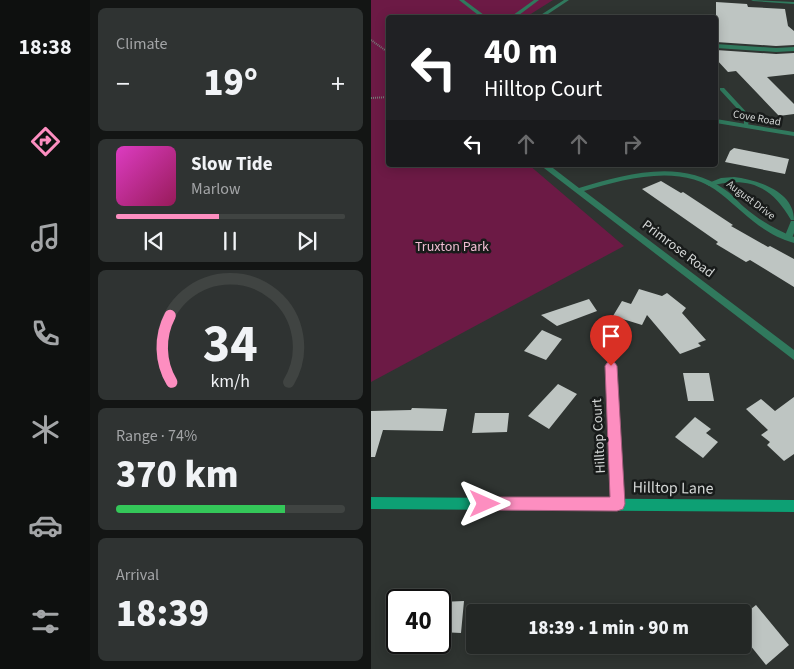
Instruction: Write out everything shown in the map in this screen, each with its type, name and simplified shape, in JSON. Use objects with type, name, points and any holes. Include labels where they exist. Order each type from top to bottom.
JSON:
[{"type":"street","points":[[461,0],[482,15]]},
{"type":"street","points":[[515,15],[537,0]]},
{"type":"street","points":[[543,15],[567,0]]},
{"type":"street","points":[[718,46],[776,50],[794,49]]},
{"type":"street","name":"Cove Road","points":[[718,122],[794,134]]},
{"type":"street","name":"Primrose Road","points":[[546,167],[794,356]]},
{"type":"street","name":"August Drive","points":[[577,192],[621,178],[679,173],[722,191],[744,211],[766,226],[791,239]]},
{"type":"street","name":"Hilltop Court","points":[[611,366],[617,504]]},
{"type":"street","name":"Hilltop Lane","points":[[371,503],[794,506]]},
{"type":"lane","points":[[753,0],[794,4]]},
{"type":"lane","points":[[722,89],[747,116],[745,126]]},
{"type":"lane","points":[[709,184],[720,179],[731,178],[762,185],[779,196],[789,207],[794,218]]},
{"type":"lane","points":[[791,239],[794,223]]},
{"type":"path","points":[[371,40],[386,51]]},
{"type":"path","points":[[371,98],[386,98]]},
{"type":"green space","name":"Truxton Park","points":[[371,0],[553,0],[529,15],[386,15],[386,167],[531,167],[624,246],[371,382]]},
{"type":"building","points":[[716,2],[747,4],[748,7],[785,9],[788,26],[794,31],[794,45],[776,46],[718,42],[718,15],[716,15]]},
{"type":"building","points":[[718,50],[776,54],[794,53],[794,74],[767,77],[794,104],[794,114],[779,116],[736,71],[728,72],[718,61]]},
{"type":"building","points":[[734,148],[789,159],[785,174],[725,162],[730,151]]},
{"type":"building","points":[[661,181],[681,193],[683,192],[733,225],[731,226],[794,259],[794,287],[750,260],[746,262],[716,244],[718,242],[642,189]]},
{"type":"building","points":[[639,289],[662,296],[667,293],[686,308],[682,313],[706,340],[698,343],[701,346],[680,354],[647,315],[642,325],[613,316],[622,301],[631,304]]},
{"type":"building","points":[[589,299],[597,311],[557,326],[541,315]]},
{"type":"building","points":[[542,330],[562,339],[546,360],[524,351]]},
{"type":"building","points":[[683,373],[709,373],[714,401],[688,401]]},
{"type":"building","points":[[558,384],[577,394],[549,429],[528,416]]},
{"type":"building","points":[[794,397],[794,454],[784,461],[767,445],[770,442],[761,435],[768,430],[746,409],[761,399],[775,411]]},
{"type":"building","points":[[412,408],[447,409],[443,431],[383,430],[375,457],[371,457],[371,411],[411,410]]},
{"type":"building","points":[[475,413],[509,413],[507,432],[472,433]]},
{"type":"building","points":[[695,417],[711,429],[706,433],[718,442],[703,458],[675,437]]},
{"type":"building","points":[[464,601],[461,633],[451,633],[451,602]]},
{"type":"building","points":[[756,605],[789,645],[766,665],[751,646],[751,609]]},
{"type":"route","points":[[485,504],[617,504],[611,366]]}]
